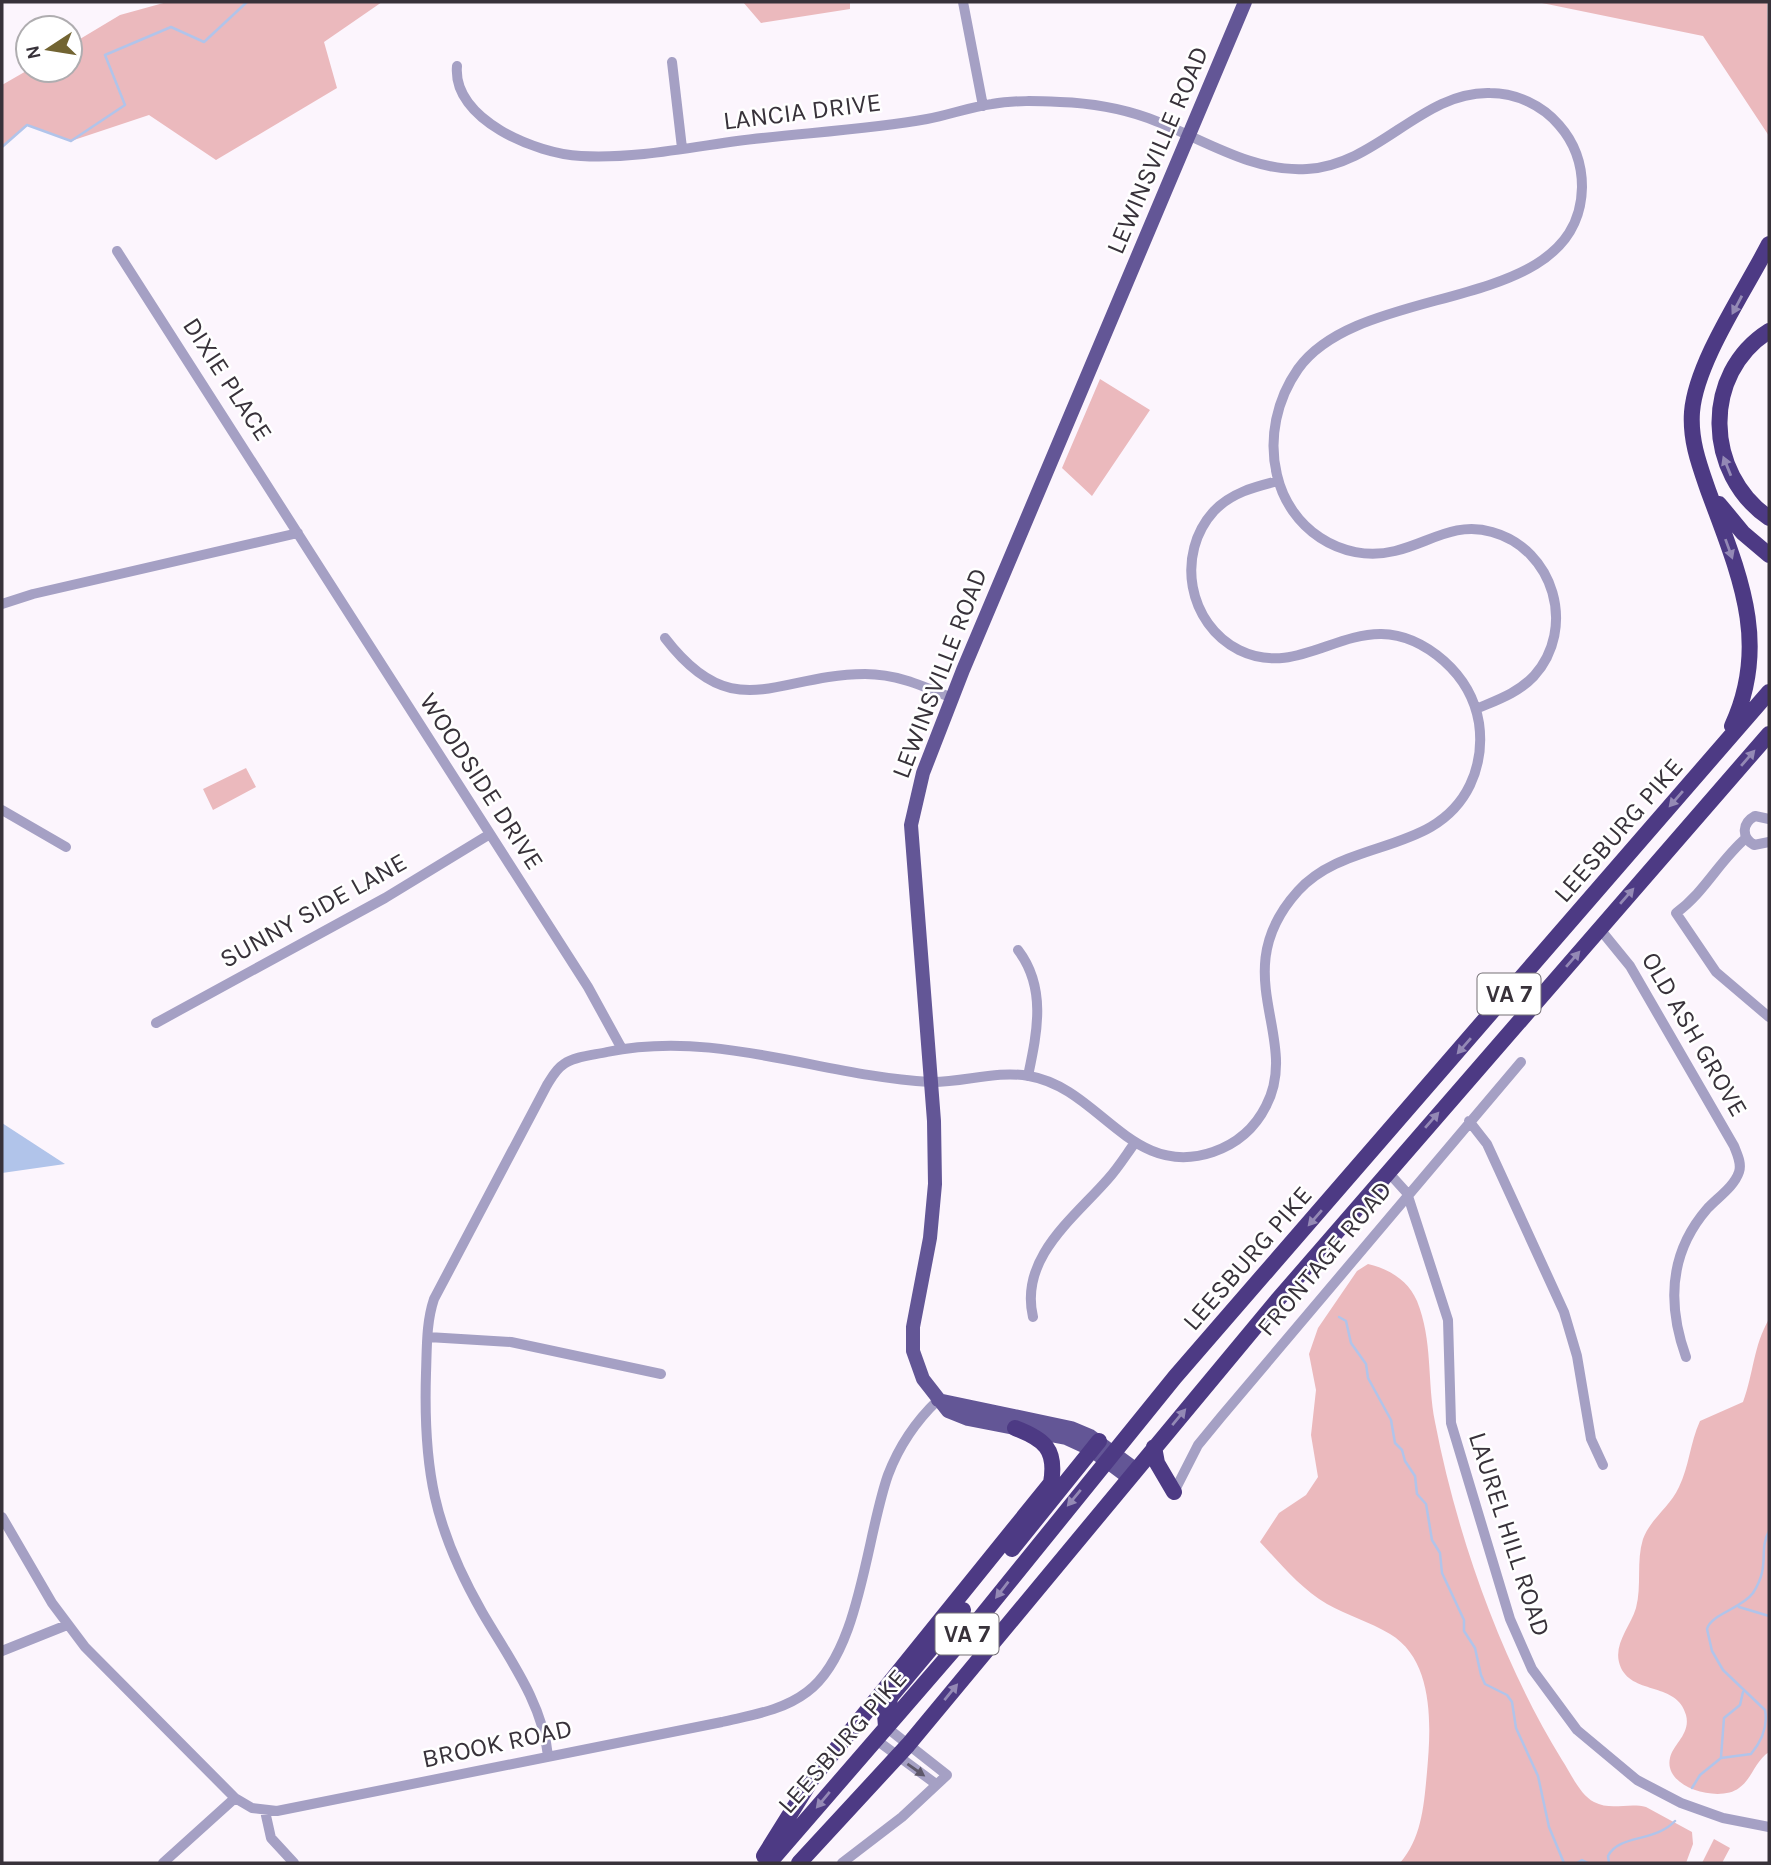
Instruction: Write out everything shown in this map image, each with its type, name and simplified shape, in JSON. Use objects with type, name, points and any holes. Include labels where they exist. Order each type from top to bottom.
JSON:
[{"type":"highway","points":[[1701,771],[1734,723],[1745,701],[1755,667],[1757,642],[1751,608],[1696,456],[1692,426],[1698,387],[1710,357],[1769,244]]},
{"type":"highway","points":[[1769,331],[1748,348],[1730,376],[1721,400],[1718,427],[1722,452],[1732,478],[1747,499],[1769,518]]},
{"type":"highway","points":[[1706,485],[1727,516],[1769,555]]},
{"type":"highway","name":"LEESBURG PIKE","points":[[769,1863],[963,1639],[1102,1451],[1769,692]]},
{"type":"highway","name":"LEESBURG PIKE","points":[[802,1860],[902,1751],[1132,1473],[1388,1172],[1769,734]]},
{"type":"highway","points":[[759,1863],[812,1779],[1051,1483],[1054,1467],[1050,1452],[1033,1435],[1014,1428]]},
{"type":"highway","points":[[1154,1447],[1157,1463],[1174,1492]]},
{"type":"main road","name":"LEWINSVILLE ROAD","points":[[1102,1451],[1066,1438],[953,1414],[938,1400],[919,1372],[912,1340],[933,1212],[932,1082],[911,825],[923,773],[952,698],[1245,2]]},
{"type":"main road","name":"LEWINSVILLE ROAD","points":[[938,1400],[1051,1423],[1102,1451],[1132,1473]]},
{"type":"street","points":[[963,2],[983,106]]},
{"type":"street","points":[[672,62],[682,148]]},
{"type":"street","name":"LANCIA DRIVE","points":[[457,66],[458,85],[474,108],[502,131],[539,148],[597,157],[920,121],[983,106],[1046,102],[1099,106],[1146,118],[1268,166],[1307,169],[1325,167],[1361,155],[1446,102],[1477,93],[1493,93],[1522,99],[1548,114],[1568,136],[1580,164],[1582,181],[1578,211],[1566,238],[1546,260],[1520,274],[1359,322],[1326,340],[1305,360],[1286,390],[1275,422],[1274,457],[1278,481]]},
{"type":"street","name":"DIXIE PLACE","points":[[117,251],[298,533]]},
{"type":"street","points":[[548,1756],[540,1716],[458,1566],[437,1512],[424,1432],[429,1318],[438,1288],[552,1076],[567,1061],[622,1049],[656,1045],[701,1045],[932,1082],[1028,1076],[1047,1080],[1075,1095],[1134,1144],[1175,1157],[1205,1155],[1232,1143],[1256,1122],[1270,1097],[1276,1073],[1264,972],[1267,950],[1277,923],[1295,894],[1321,871],[1354,855],[1422,834],[1448,816],[1468,790],[1480,743],[1476,709],[1469,692],[1450,666],[1425,648],[1395,636],[1347,637],[1312,652],[1282,659],[1252,655],[1218,635],[1206,621],[1193,594],[1191,565],[1197,537],[1209,517],[1225,501],[1250,488],[1278,481],[1299,521],[1321,539],[1351,552],[1381,554],[1397,551],[1437,535],[1465,529],[1500,535],[1531,554],[1548,578],[1556,607],[1550,649],[1525,684],[1476,709]]},
{"type":"street","points":[[2,604],[33,594],[298,533]]},
{"type":"street","name":"WOODSIDE DRIVE","points":[[298,533],[588,987],[622,1049]]},
{"type":"street","points":[[665,638],[699,674],[740,690],[770,690],[844,676],[880,674],[915,682],[952,698]]},
{"type":"street","points":[[2,810],[66,847]]},
{"type":"street","points":[[1769,819],[1759,816],[1749,820],[1744,829],[1746,838],[1759,846],[1769,842]]},
{"type":"street","name":"SUNNY SIDE LANE","points":[[156,1023],[385,898],[491,834]]},
{"type":"street","points":[[1746,838],[1696,898],[1676,913],[1716,972],[1769,1017]]},
{"type":"street","name":"OLD ASH GROVE","points":[[1600,928],[1635,975],[1734,1146],[1740,1162],[1736,1178],[1698,1221],[1677,1264],[1673,1309],[1686,1357]]},
{"type":"street","points":[[1018,950],[1031,971],[1038,998],[1028,1076]]},
{"type":"street","name":"FRONTAGE ROAD","points":[[1174,1492],[1198,1445],[1394,1214],[1407,1193],[1521,1062]]},
{"type":"street","points":[[1469,1121],[1487,1144],[1564,1312],[1577,1356],[1591,1438],[1603,1465]]},
{"type":"street","points":[[1032,1317],[1031,1282],[1047,1250],[1071,1218],[1110,1178],[1134,1144]]},
{"type":"street","name":"LAUREL HILL ROAD","points":[[1388,1172],[1407,1193],[1448,1320],[1448,1391],[1454,1431],[1510,1619],[1532,1669],[1577,1730],[1637,1780],[1702,1811],[1769,1827]]},
{"type":"street","points":[[428,1338],[511,1342],[661,1374]]},
{"type":"street","name":"BROOK ROAD","points":[[2,1517],[67,1625],[95,1657],[235,1798],[265,1811],[298,1808],[764,1713],[779,1708],[808,1691],[822,1679],[843,1644],[893,1463],[915,1424],[938,1400]]},
{"type":"street","points":[[2,1651],[51,1634],[67,1625]]},
{"type":"street","points":[[880,1733],[936,1784]]},
{"type":"street","points":[[842,1863],[902,1817],[947,1774],[902,1751]]},
{"type":"street","points":[[163,1863],[235,1798]]},
{"type":"street","points":[[265,1811],[271,1838],[294,1863]]},
{"type":"shaded area","points":[[167,2],[382,2],[324,42],[337,88],[216,160],[149,115],[71,141],[27,125],[2,147],[2,85],[14,78],[14,84],[84,84],[84,37],[120,15]]},
{"type":"shaded area","points":[[743,2],[850,2],[850,9],[761,23]]},
{"type":"shaded area","points":[[1537,2],[1767,2],[1769,136],[1703,36]]},
{"type":"shaded area","points":[[1100,379],[1150,410],[1092,496],[1062,468]]},
{"type":"shaded area","points":[[246,768],[256,787],[213,810],[203,789]]},
{"type":"shaded area","points":[[1368,1264],[1397,1276],[1417,1301],[1428,1346],[1435,1422],[1456,1509],[1484,1597],[1540,1722],[1576,1783],[1589,1799],[1607,1806],[1646,1807],[1692,1832],[1693,1844],[1686,1863],[1400,1863],[1413,1843],[1425,1796],[1429,1716],[1423,1678],[1405,1646],[1390,1634],[1317,1598],[1260,1542],[1279,1513],[1306,1495],[1318,1477],[1311,1435],[1316,1390],[1309,1354],[1318,1328],[1357,1271]]},
{"type":"shaded area","points":[[1769,1319],[1769,1752],[1739,1788],[1719,1794],[1707,1793],[1684,1785],[1670,1769],[1670,1758],[1686,1728],[1686,1715],[1681,1705],[1665,1693],[1635,1682],[1627,1676],[1621,1668],[1618,1652],[1636,1608],[1643,1539],[1679,1487],[1700,1421],[1743,1402],[1760,1340]]},
{"type":"shaded area","points":[[1714,1839],[1730,1848],[1722,1863],[1702,1863]]},
{"type":"water","points":[[2,1123],[65,1164],[2,1173]]},
{"type":"waterway","points":[[2,147],[27,125],[71,141],[125,105],[105,55],[171,27],[204,42],[247,2]]},
{"type":"waterway","points":[[1339,1317],[1346,1321],[1351,1343],[1366,1364],[1368,1378],[1391,1420],[1395,1443],[1402,1450],[1405,1461],[1415,1476],[1417,1494],[1426,1504],[1432,1540],[1440,1553],[1442,1573],[1464,1620],[1464,1631],[1475,1648],[1485,1684],[1507,1695],[1512,1702],[1516,1728],[1538,1776],[1549,1827],[1564,1863]]},
{"type":"waterway","points":[[1769,1399],[1769,1440]]},
{"type":"waterway","points":[[1692,1788],[1700,1775],[1721,1758],[1751,1754],[1763,1734],[1765,1710],[1723,1670],[1712,1651],[1707,1629],[1714,1619],[1748,1599],[1753,1593],[1762,1574],[1764,1545],[1769,1531]]},
{"type":"waterway","points":[[1739,1607],[1769,1616]]},
{"type":"waterway","points":[[1721,1757],[1724,1718],[1740,1705],[1743,1692]]},
{"type":"waterway","points":[[1609,1863],[1608,1856],[1620,1844],[1657,1833],[1675,1821]]},
{"type":"waterway","points":[[1577,1863],[1582,1860],[1588,1863]]}]
